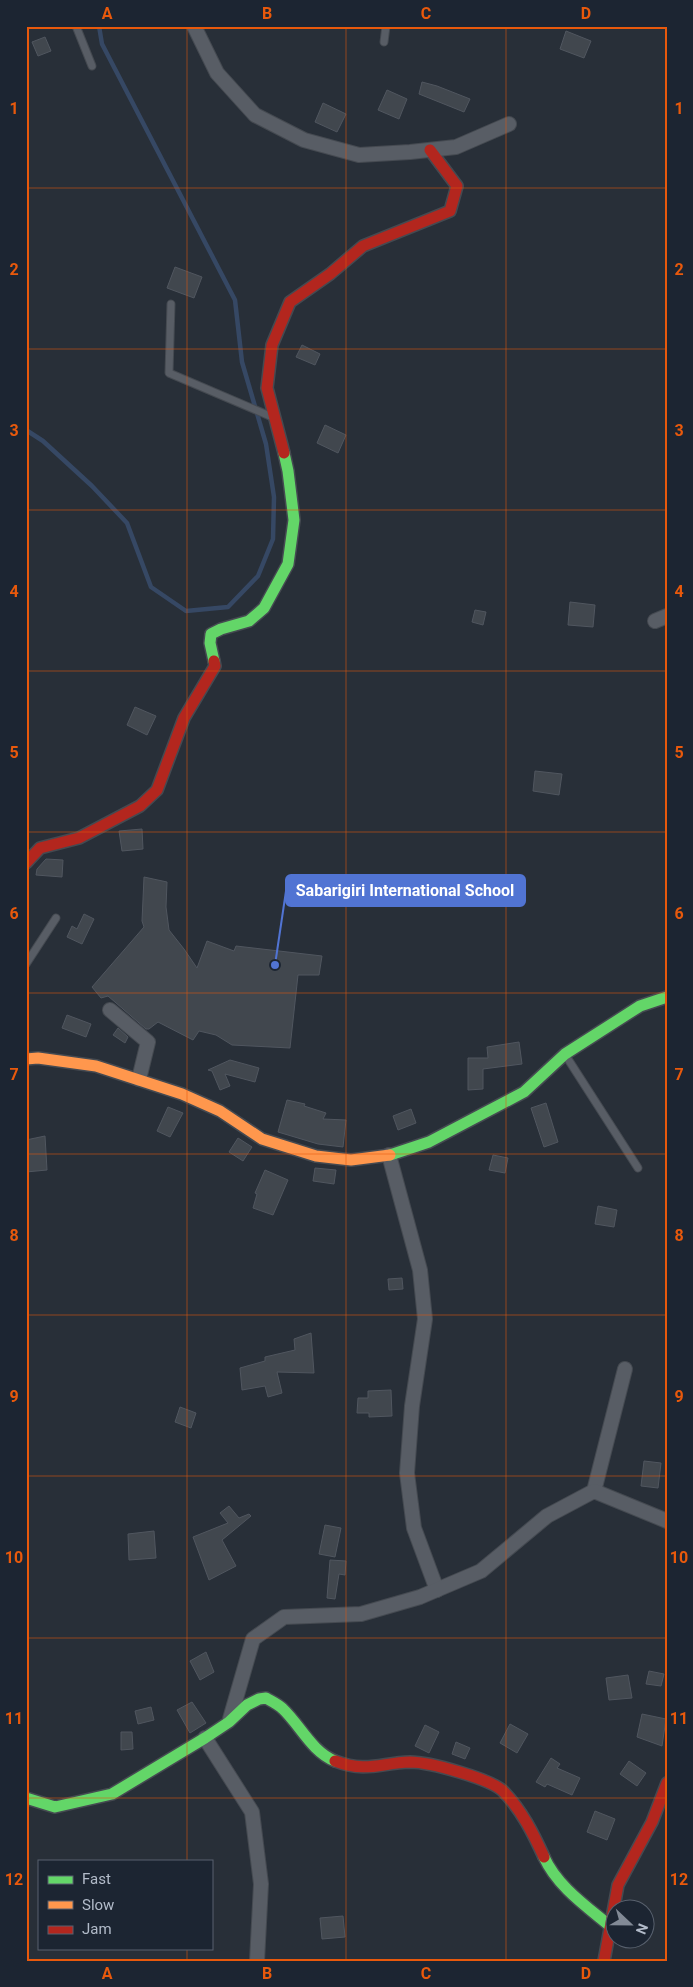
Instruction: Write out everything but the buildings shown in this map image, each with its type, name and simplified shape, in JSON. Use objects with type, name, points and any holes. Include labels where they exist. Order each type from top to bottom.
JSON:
[{"type":"street","points":[[194,26],[217,73],[255,116],[304,140],[359,155],[430,150],[456,147],[509,124]]},
{"type":"street","points":[[26,864],[40,848],[79,838],[140,806],[157,790],[184,718],[215,666],[210,643],[211,634],[248,621],[264,608],[288,564],[294,520],[288,471],[267,388],[272,345],[290,302],[330,274],[362,246],[450,211],[458,186],[430,150]]},
{"type":"street","points":[[26,1059],[38,1058],[96,1066],[139,1079],[182,1094],[220,1111],[262,1139],[316,1156],[351,1160],[389,1155],[429,1142],[524,1092],[565,1054],[640,1006],[667,997]]},
{"type":"street","points":[[110,1010],[148,1042],[139,1079]]},
{"type":"street","points":[[389,1155],[420,1270],[425,1319],[412,1406],[407,1473],[414,1528],[437,1590]]},
{"type":"street","points":[[230,1722],[254,1639],[284,1618],[361,1614],[420,1597],[481,1571],[547,1516],[594,1491],[625,1369]]},
{"type":"street","points":[[594,1491],[667,1521]]},
{"type":"street","points":[[26,1798],[55,1807],[112,1794],[230,1722],[247,1705],[266,1698],[282,1708],[313,1744],[328,1758],[351,1767],[379,1767],[411,1762],[445,1767],[503,1790],[530,1826],[548,1866],[573,1895],[606,1923]]},
{"type":"street","points":[[205,1738],[252,1812],[261,1884],[257,1961]]},
{"type":"street","points":[[615,1900],[618,1885],[652,1822],[667,1783]]},
{"type":"lane","points":[[76,26],[92,66]]},
{"type":"lane","points":[[384,42],[386,26]]},
{"type":"lane","points":[[170,304],[169,373],[275,418]]},
{"type":"lane","points":[[26,964],[56,918]]},
{"type":"lane","points":[[565,1054],[638,1168]]},
{"type":"waterway","points":[[26,430],[43,441],[92,486],[127,523],[151,587],[186,611],[228,607],[258,576],[273,539],[274,497],[266,444],[242,362],[235,300],[102,44],[99,26]]},
{"type":"traffic: fast","points":[[214,661],[210,643],[211,634],[249,621],[264,608],[288,564],[294,520],[284,453]]},
{"type":"traffic: fast","points":[[390,1155],[429,1142],[524,1092],[565,1054],[640,1006],[667,997]]},
{"type":"traffic: fast","points":[[26,1798],[55,1807],[112,1794],[205,1738],[229,1722],[247,1705],[266,1698],[283,1709],[313,1745],[335,1761]]},
{"type":"traffic: fast","points":[[544,1857],[564,1886],[606,1923]]},
{"type":"traffic: slow","points":[[26,1059],[38,1058],[96,1066],[182,1094],[220,1111],[262,1139],[316,1156],[351,1160],[390,1155]]},
{"type":"traffic: jam","points":[[284,453],[267,388],[272,345],[290,302],[330,274],[363,246],[450,211],[457,186],[430,150]]},
{"type":"traffic: jam","points":[[26,863],[40,848],[79,838],[140,806],[157,790],[184,718],[215,666],[214,661]]},
{"type":"traffic: jam","points":[[335,1761],[346,1765],[365,1767],[410,1762],[419,1763],[460,1772],[487,1782],[504,1792],[516,1807],[544,1857]]},
{"type":"traffic: jam","points":[[604,1961],[618,1885],[652,1822],[667,1783]]},
{"type":"place","name":"Sabarigiri International School","points":[[275,965]]}]
